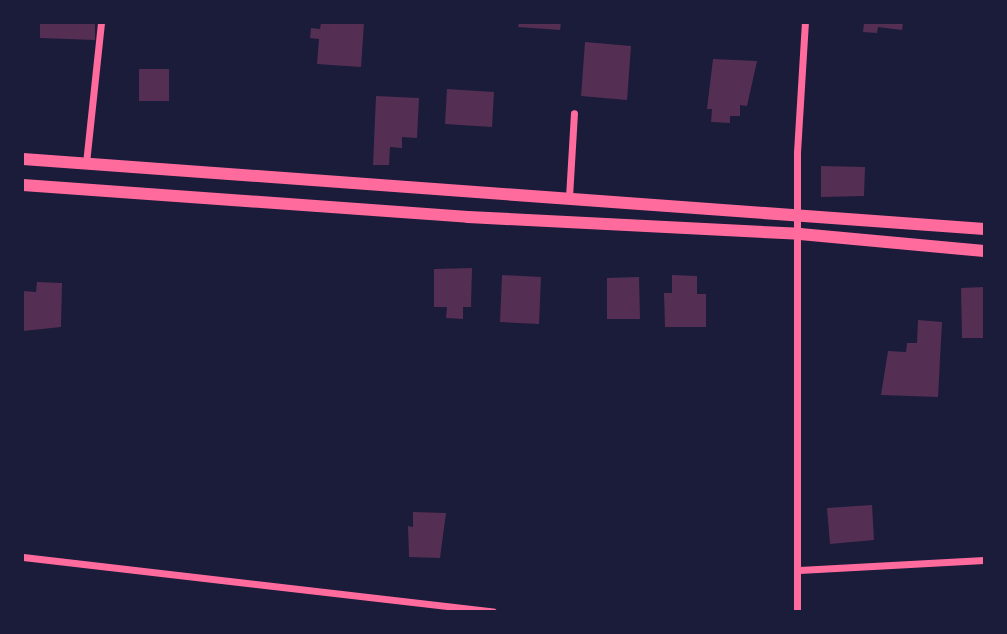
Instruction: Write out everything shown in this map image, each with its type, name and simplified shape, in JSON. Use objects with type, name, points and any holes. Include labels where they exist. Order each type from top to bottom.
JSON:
[{"type":"street","points":[[86,163],[101,23]]},
{"type":"street","points":[[797,611],[800,234],[798,125],[805,23]]},
{"type":"street","points":[[569,197],[574,113]]},
{"type":"street","points":[[23,159],[799,213],[984,229]]},
{"type":"street","points":[[23,185],[468,217],[800,234],[984,251]]},
{"type":"street","points":[[23,557],[493,611]]},
{"type":"street","points":[[799,570],[984,560]]},
{"type":"building","points":[[40,23],[95,23],[95,40],[40,38]]},
{"type":"building","points":[[321,23],[364,23],[361,67],[317,64],[319,39],[310,38],[311,28],[320,29]]},
{"type":"building","points":[[519,23],[561,23],[560,30],[518,27]]},
{"type":"building","points":[[864,23],[903,23],[902,30],[878,27],[877,33],[863,32]]},
{"type":"building","points":[[585,42],[631,46],[627,100],[581,96]]},
{"type":"building","points":[[713,59],[757,61],[747,106],[740,105],[740,116],[730,116],[730,123],[711,122],[712,109],[707,109]]},
{"type":"building","points":[[139,69],[169,69],[169,101],[139,101]]},
{"type":"building","points":[[447,89],[494,92],[492,127],[445,124]]},
{"type":"building","points":[[376,96],[419,98],[417,138],[402,137],[402,148],[390,147],[389,165],[373,165]]},
{"type":"building","points":[[821,166],[865,167],[864,196],[821,197]]},
{"type":"building","points":[[472,268],[471,307],[463,307],[463,319],[446,318],[447,307],[434,307],[434,269]]},
{"type":"building","points":[[502,275],[541,277],[539,324],[500,322]]},
{"type":"building","points":[[672,275],[697,276],[697,294],[706,294],[706,327],[665,327],[664,293],[672,293]]},
{"type":"building","points":[[639,277],[640,319],[607,319],[607,278]]},
{"type":"building","points":[[37,282],[62,283],[61,327],[23,331],[23,291],[36,292]]},
{"type":"building","points":[[984,287],[984,338],[962,338],[961,288]]},
{"type":"building","points":[[918,320],[942,322],[938,397],[881,395],[888,351],[906,352],[907,343],[917,343]]},
{"type":"building","points":[[872,505],[874,540],[830,544],[827,508]]},
{"type":"building","points":[[413,512],[446,513],[440,558],[409,557],[408,526],[413,527]]}]
